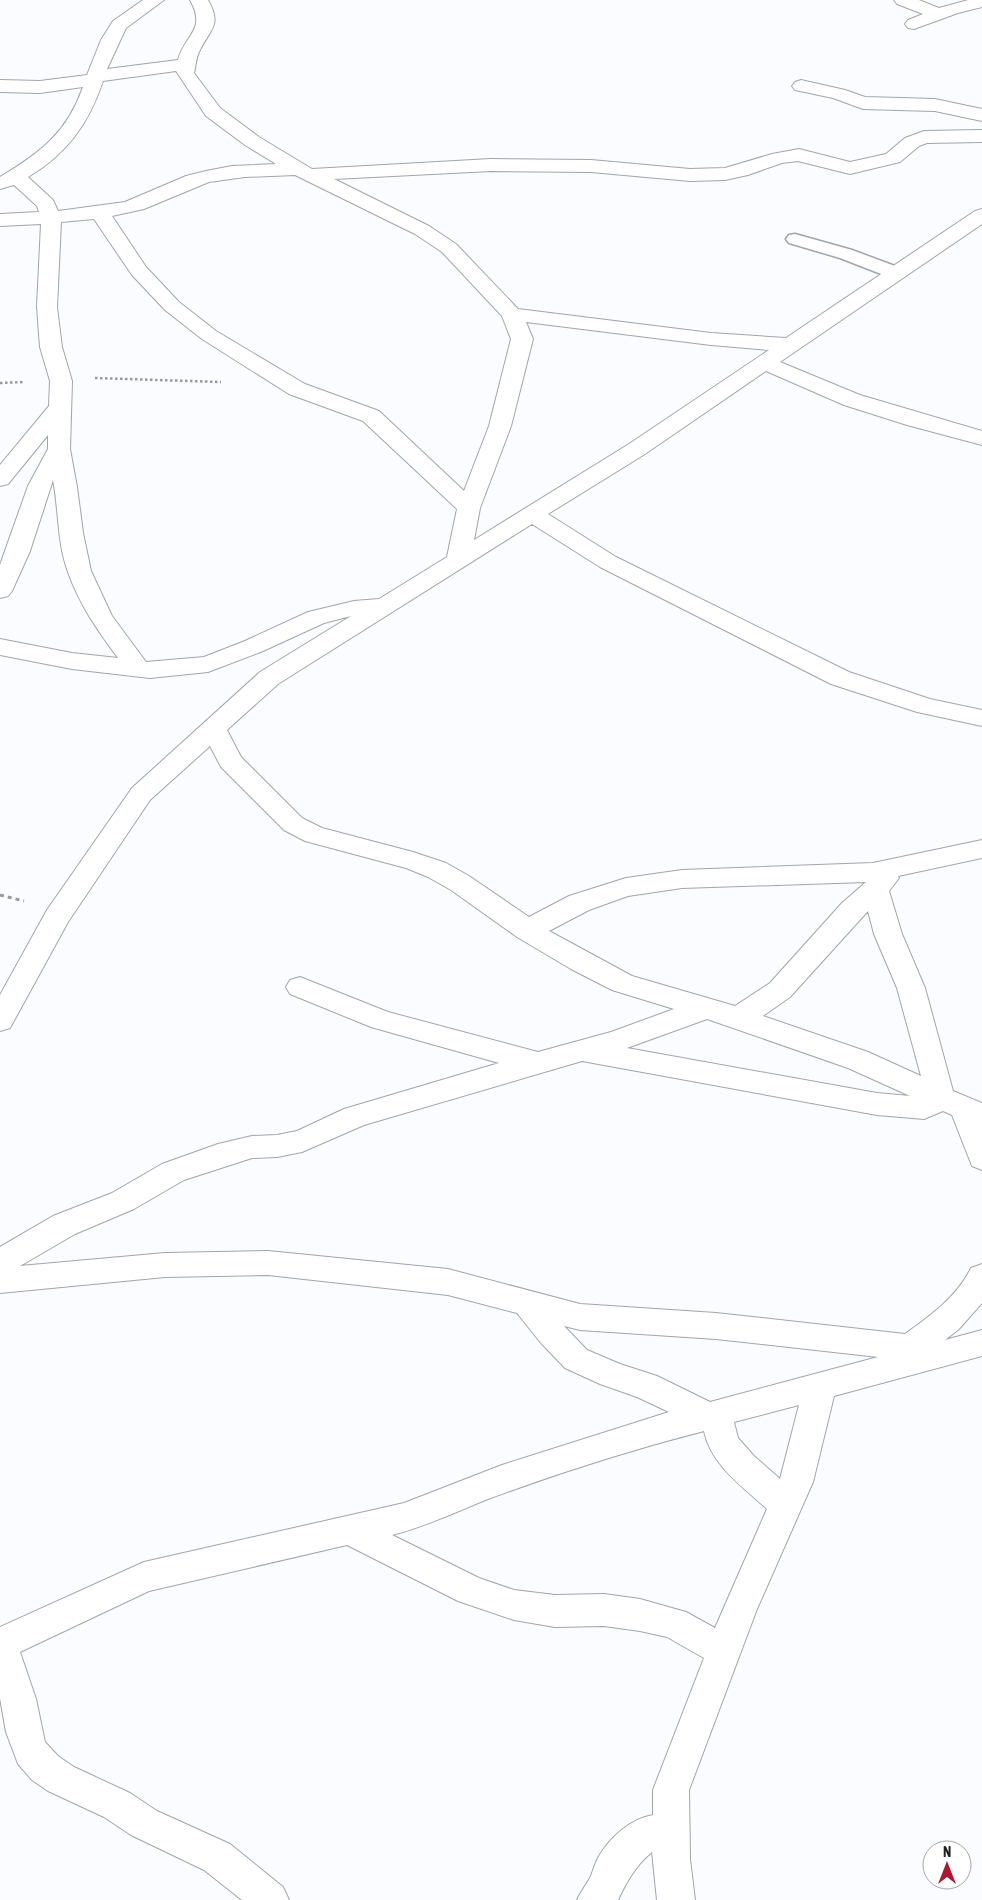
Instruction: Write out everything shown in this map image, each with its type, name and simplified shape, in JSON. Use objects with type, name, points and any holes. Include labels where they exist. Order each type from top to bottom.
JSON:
[{"type":"street","points":[[138,668],[101,618],[78,571],[59,449],[60,378],[51,347],[47,307],[51,217],[46,204],[8,180],[34,165],[65,138],[86,104],[110,40],[119,25],[155,0]]},
{"type":"street","points":[[903,0],[939,14]]},
{"type":"street","points":[[203,1],[205,31],[188,56],[186,73],[213,112],[252,141],[304,172],[422,230],[455,254],[512,314],[522,339],[500,426],[469,508],[458,562]]},
{"type":"street","points":[[914,24],[967,4],[982,2]]},
{"type":"street","points":[[0,86],[40,87],[187,64]]},
{"type":"street","points":[[801,86],[838,94],[863,103],[936,105],[982,115]]},
{"type":"street","points":[[0,220],[99,212],[131,206],[194,180],[229,172],[304,172],[491,164],[592,166],[690,175],[725,174],[741,171],[779,158],[798,155],[850,168],[893,158],[912,142],[924,137],[982,136]]},
{"type":"street","points":[[99,212],[138,271],[172,306],[209,335],[284,382],[297,389],[371,416],[469,508]]},
{"type":"street","points":[[0,1021],[57,917],[141,794],[269,678],[637,449],[982,215]]},
{"type":"street","points":[[512,314],[711,339],[790,345]]},
{"type":"street","points":[[764,363],[852,400],[915,420],[982,438]]},
{"type":"street","points":[[0,479],[60,407]]},
{"type":"street","points":[[0,591],[18,551],[39,486],[59,449]]},
{"type":"street","points":[[532,515],[608,562],[840,678],[926,706],[982,718]]},
{"type":"street","points":[[0,647],[72,661],[150,670],[208,664],[254,646],[316,617],[354,608],[389,605]]},
{"type":"street","points":[[214,728],[230,761],[293,824],[314,835],[413,861],[438,870],[460,883],[527,930],[581,962],[622,983],[739,1018],[858,1060],[962,1107]]},
{"type":"street","points":[[527,930],[579,903],[626,887],[682,879],[817,876],[873,872],[982,849]]},
{"type":"street","points":[[739,1018],[780,990],[852,910],[896,867]]},
{"type":"street","points":[[875,889],[888,934],[982,1158]]},
{"type":"street","points":[[300,987],[381,1020],[538,1062]]},
{"type":"street","points":[[0,1262],[64,1225],[123,1201],[173,1172],[218,1156],[252,1147],[277,1146],[302,1141],[354,1117],[538,1062],[617,1041],[707,1008]]},
{"type":"street","points":[[581,1051],[877,1104],[924,1108],[962,1107]]},
{"type":"street","points":[[0,1280],[165,1265],[268,1263],[448,1282],[580,1317],[726,1327],[949,1352]]},
{"type":"street","points":[[911,1348],[948,1320],[980,1284],[982,1277]]},
{"type":"street","points":[[527,1303],[552,1334],[576,1359],[611,1375],[646,1386],[712,1415],[723,1444],[742,1466],[786,1505]]},
{"type":"street","points":[[270,1900],[251,1882],[217,1857],[144,1824],[117,1804],[61,1779],[45,1768],[31,1752],[24,1732],[18,1699],[0,1644],[144,1577],[406,1517],[502,1479],[643,1433],[982,1343]]},
{"type":"street","points":[[676,1900],[671,1859],[671,1790],[740,1609],[796,1482],[820,1386]]},
{"type":"street","points":[[349,1530],[470,1590],[514,1605],[555,1612],[604,1610],[640,1615],[674,1623],[724,1652]]},
{"type":"street","points":[[596,1900],[604,1890],[612,1869],[630,1846],[646,1834],[671,1829]]},
{"type":"lane","points":[[795,239],[846,254],[896,273]]},
{"type":"path","points":[[60,378],[284,382]]}]
